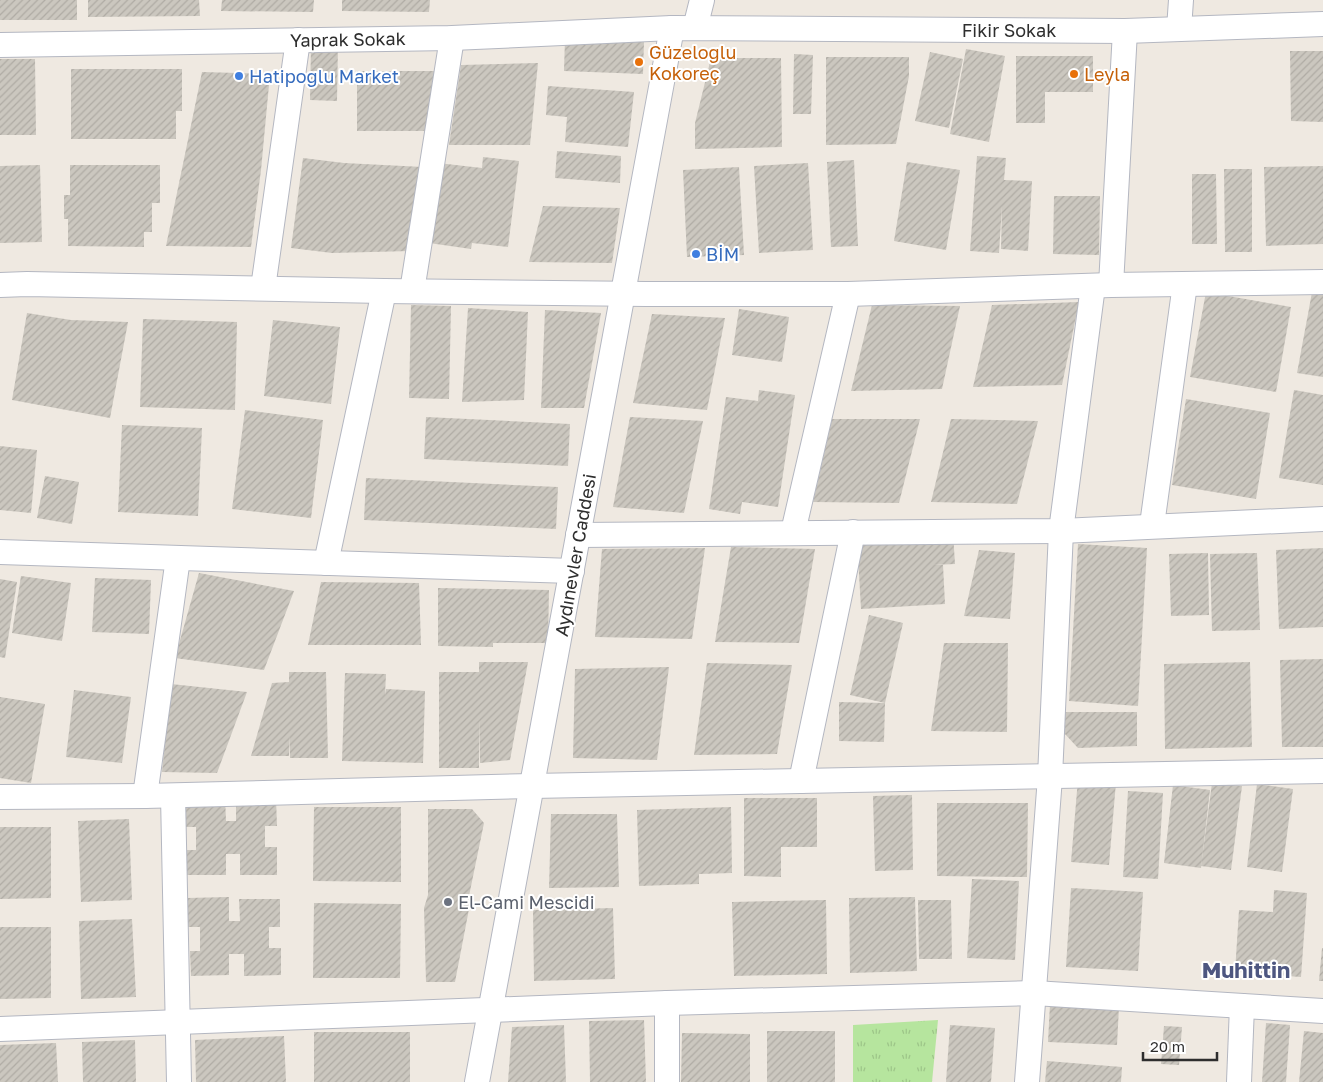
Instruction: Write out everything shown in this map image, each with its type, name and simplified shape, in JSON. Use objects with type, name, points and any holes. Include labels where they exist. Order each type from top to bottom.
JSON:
[{"type":"street","points":[[695,28],[702,0]]},
{"type":"street","points":[[1179,29],[1181,0]]},
{"type":"street","name":"Fikir Sokak","points":[[695,28],[1125,31],[1323,24]]},
{"type":"street","name":"Aydınevler Caddesi","points":[[477,1082],[672,28]]},
{"type":"street","name":"Yaprak Sokak","points":[[0,45],[452,38],[695,28]]},
{"type":"street","points":[[1027,1082],[1050,777],[1061,531],[1102,286],[1125,31]]},
{"type":"street","points":[[412,291],[452,38]]},
{"type":"street","points":[[263,288],[298,40]]},
{"type":"street","points":[[0,285],[384,291],[848,294],[1102,286],[1323,282]]},
{"type":"street","points":[[1152,526],[1185,284]]},
{"type":"street","points":[[326,563],[384,291]]},
{"type":"street","points":[[793,532],[848,294]]},
{"type":"street","points":[[578,534],[1061,531],[1323,519]]},
{"type":"street","points":[[801,781],[853,532]]},
{"type":"street","points":[[0,552],[572,571]]},
{"type":"street","points":[[145,796],[178,558]]},
{"type":"street","points":[[0,797],[173,796],[532,786],[1323,771]]},
{"type":"street","points":[[173,796],[179,1082]]},
{"type":"street","points":[[0,1028],[667,1003],[1034,993],[1323,1011]]},
{"type":"street","points":[[667,1003],[667,1082]]},
{"type":"street","points":[[1239,1082],[1242,1006]]},
{"type":"green space","points":[[938,1020],[932,1082],[853,1082],[853,1025]]},
{"type":"building","points":[[0,0],[77,0],[77,20],[0,20]]},
{"type":"building","points":[[88,0],[199,0],[200,16],[88,17]]},
{"type":"building","points":[[222,0],[314,0],[313,12],[221,11]]},
{"type":"building","points":[[342,0],[430,0],[429,12],[342,11]]},
{"type":"building","points":[[565,38],[644,41],[643,74],[564,71]]},
{"type":"building","points":[[311,44],[338,44],[337,101],[310,100]]},
{"type":"building","points":[[966,49],[1005,56],[989,142],[950,134]]},
{"type":"building","points":[[1290,51],[1323,51],[1323,122],[1291,121]]},
{"type":"building","points":[[930,52],[963,59],[949,128],[915,121]]},
{"type":"building","points":[[794,54],[813,55],[811,114],[793,114]]},
{"type":"building","points":[[1016,56],[1093,56],[1093,92],[1045,92],[1045,123],[1016,123]]},
{"type":"building","points":[[826,57],[909,57],[909,76],[896,144],[826,145]]},
{"type":"building","points":[[711,58],[781,58],[782,147],[695,149],[695,123]]},
{"type":"building","points":[[0,59],[35,59],[36,135],[0,135]]},
{"type":"building","points":[[538,63],[530,145],[449,145],[461,65]]},
{"type":"building","points":[[71,69],[182,69],[182,111],[176,111],[176,139],[71,139]]},
{"type":"building","points":[[357,71],[434,71],[434,131],[357,131]]},
{"type":"building","points":[[202,72],[270,74],[261,170],[251,247],[166,246]]},
{"type":"building","points":[[548,86],[634,92],[628,147],[565,142],[567,117],[546,115]]},
{"type":"building","points":[[557,151],[621,156],[620,183],[555,178]]},
{"type":"building","points":[[977,156],[1006,158],[1004,180],[1032,181],[1028,251],[1001,249],[1002,206],[999,253],[970,251]]},
{"type":"building","points":[[483,157],[519,161],[508,247],[472,243],[471,249],[429,243],[438,163],[482,168]]},
{"type":"building","points":[[303,158],[344,163],[423,167],[411,251],[332,253],[291,248]]},
{"type":"building","points":[[854,160],[858,246],[831,247],[827,162]]},
{"type":"building","points":[[907,162],[960,170],[946,250],[894,241]]},
{"type":"building","points":[[808,163],[813,250],[759,253],[754,166]]},
{"type":"building","points":[[40,165],[42,242],[0,243],[0,166]]},
{"type":"building","points":[[70,165],[160,165],[160,203],[152,203],[152,232],[144,232],[144,247],[68,246],[68,219],[64,219],[64,195],[70,195]]},
{"type":"building","points":[[1323,166],[1323,244],[1266,246],[1264,167]]},
{"type":"building","points":[[739,167],[744,255],[687,257],[683,170]]},
{"type":"building","points":[[1224,169],[1252,169],[1252,252],[1225,252]]},
{"type":"building","points":[[1192,174],[1216,174],[1217,244],[1192,244]]},
{"type":"building","points":[[1054,196],[1100,196],[1099,255],[1053,254]]},
{"type":"building","points":[[543,206],[620,208],[612,263],[529,262]]},
{"type":"building","points":[[1313,287],[1323,289],[1323,377],[1297,373]]},
{"type":"building","points":[[1206,292],[1291,307],[1276,392],[1190,377]]},
{"type":"building","points":[[1079,302],[1062,385],[973,387],[992,305]]},
{"type":"building","points":[[411,305],[451,306],[449,399],[409,398]]},
{"type":"building","points":[[872,305],[960,306],[942,389],[851,391]]},
{"type":"building","points":[[468,308],[528,312],[524,400],[462,402]]},
{"type":"building","points":[[739,309],[789,317],[782,362],[732,355]]},
{"type":"building","points":[[545,310],[601,313],[584,408],[541,408]]},
{"type":"building","points":[[27,313],[71,320],[128,322],[110,418],[12,400]]},
{"type":"building","points":[[652,314],[725,318],[707,410],[633,403]]},
{"type":"building","points":[[143,319],[237,322],[235,410],[140,407]]},
{"type":"building","points":[[273,320],[340,327],[331,404],[264,396]]},
{"type":"building","points":[[759,390],[795,395],[778,507],[742,502],[740,514],[709,509],[726,397],[758,401]]},
{"type":"building","points":[[1294,390],[1323,395],[1323,485],[1279,478]]},
{"type":"building","points":[[1186,399],[1270,413],[1256,499],[1172,485]]},
{"type":"building","points":[[245,410],[323,420],[311,518],[232,509]]},
{"type":"building","points":[[426,417],[570,424],[568,466],[424,459]]},
{"type":"building","points":[[630,417],[703,421],[684,513],[613,507]]},
{"type":"building","points":[[832,419],[920,419],[899,503],[813,502]]},
{"type":"building","points":[[951,419],[1038,421],[1017,504],[931,502]]},
{"type":"building","points":[[122,425],[202,428],[198,516],[118,512]]},
{"type":"building","points":[[0,446],[37,450],[31,513],[0,510]]},
{"type":"building","points":[[45,476],[79,482],[72,524],[37,518]]},
{"type":"building","points":[[366,478],[558,487],[556,529],[364,520]]},
{"type":"building","points":[[953,533],[955,564],[933,565],[943,565],[945,604],[861,609],[857,539]]},
{"type":"building","points":[[1078,544],[1147,548],[1138,706],[1069,701]]},
{"type":"building","points":[[731,547],[815,549],[799,643],[715,642]]},
{"type":"building","points":[[705,548],[692,639],[595,637],[602,549]]},
{"type":"building","points":[[1323,548],[1323,627],[1279,629],[1276,550]]},
{"type":"building","points":[[979,550],[1015,553],[1010,619],[964,616]]},
{"type":"building","points":[[1208,553],[1209,615],[1171,616],[1169,554]]},
{"type":"building","points":[[1257,553],[1260,630],[1212,631],[1210,554]]},
{"type":"building","points":[[199,573],[294,591],[264,670],[175,658]]},
{"type":"building","points":[[21,576],[71,583],[62,641],[12,633]]},
{"type":"building","points":[[95,578],[151,580],[149,634],[92,632]]},
{"type":"building","points":[[0,579],[17,582],[5,658],[0,657]]},
{"type":"building","points":[[321,582],[419,583],[421,645],[308,645]]},
{"type":"building","points":[[438,588],[549,590],[548,643],[493,643],[493,647],[438,646]]},
{"type":"building","points":[[869,615],[903,623],[885,703],[850,695]]},
{"type":"building","points":[[944,643],[1008,643],[1007,732],[931,731]]},
{"type":"building","points":[[1323,659],[1323,747],[1282,747],[1280,660]]},
{"type":"building","points":[[479,662],[528,662],[510,760],[480,763],[479,718],[479,768],[439,768],[439,672],[479,672]]},
{"type":"building","points":[[1250,662],[1252,747],[1165,749],[1164,664]]},
{"type":"building","points":[[707,663],[792,665],[777,754],[694,755]]},
{"type":"building","points":[[669,667],[657,760],[573,758],[575,669]]},
{"type":"building","points":[[289,672],[326,672],[328,758],[290,758],[290,736],[289,756],[251,756],[272,683],[289,682]]},
{"type":"building","points":[[345,673],[386,674],[385,695],[386,689],[425,691],[423,763],[342,761]]},
{"type":"building","points":[[171,684],[247,692],[217,773],[162,772]]},
{"type":"building","points":[[74,690],[131,697],[122,763],[66,757]]},
{"type":"building","points":[[0,697],[45,704],[31,783],[0,778]]},
{"type":"building","points":[[839,702],[885,703],[884,742],[839,741]]},
{"type":"building","points":[[1065,712],[1137,712],[1137,746],[1078,748],[1064,733]]},
{"type":"building","points":[[1078,779],[1116,782],[1109,865],[1071,862]]},
{"type":"building","points":[[1212,783],[1242,786],[1231,870],[1201,866]]},
{"type":"building","points":[[1257,784],[1293,789],[1282,872],[1247,867]]},
{"type":"building","points":[[1173,785],[1210,790],[1201,868],[1164,863]]},
{"type":"building","points":[[1128,791],[1163,793],[1158,879],[1123,877]]},
{"type":"building","points":[[912,795],[913,870],[875,871],[873,796]]},
{"type":"building","points":[[184,797],[225,797],[226,821],[236,821],[236,798],[276,798],[277,826],[265,826],[265,847],[277,847],[277,875],[240,875],[240,854],[226,854],[226,875],[187,875],[186,850],[196,850],[196,827],[184,827]]},
{"type":"building","points":[[744,798],[817,798],[817,847],[781,847],[781,877],[744,876]]},
{"type":"building","points":[[937,803],[1028,803],[1027,877],[937,876]]},
{"type":"building","points":[[314,807],[401,807],[401,882],[313,881]]},
{"type":"building","points":[[731,807],[732,873],[699,874],[699,884],[639,886],[637,810]]},
{"type":"building","points":[[428,809],[472,809],[484,823],[469,896],[469,909],[455,982],[426,982],[424,908],[428,895]]},
{"type":"building","points":[[551,814],[617,814],[619,887],[549,888]]},
{"type":"building","points":[[129,819],[132,900],[81,902],[78,821]]},
{"type":"building","points":[[0,827],[51,827],[51,898],[0,899]]},
{"type":"building","points":[[972,879],[1019,881],[1015,960],[967,958]]},
{"type":"building","points":[[1071,888],[1143,892],[1138,971],[1066,967]]},
{"type":"building","points":[[1274,890],[1307,893],[1301,977],[1235,972],[1239,910],[1273,912]]},
{"type":"building","points":[[229,897],[229,921],[240,921],[239,899],[280,899],[280,927],[269,927],[269,948],[281,948],[281,975],[244,976],[244,954],[229,954],[229,975],[191,976],[190,951],[200,951],[200,927],[188,927],[187,898]]},
{"type":"building","points":[[915,897],[917,971],[850,973],[849,898]]},
{"type":"building","points":[[826,900],[827,974],[734,976],[732,902]]},
{"type":"building","points":[[918,900],[951,900],[952,959],[919,959]]},
{"type":"building","points":[[314,903],[401,904],[400,978],[313,978]]},
{"type":"building","points":[[613,908],[615,979],[534,981],[533,910]]},
{"type":"building","points":[[132,919],[136,997],[81,999],[79,921]]},
{"type":"building","points":[[0,927],[51,927],[51,998],[0,999]]},
{"type":"building","points":[[1322,948],[1323,981],[1319,981]]},
{"type":"building","points":[[1050,1004],[1119,1007],[1117,1045],[1048,1042]]},
{"type":"building","points":[[644,1020],[646,1082],[590,1082],[589,1021]]},
{"type":"building","points":[[1266,1023],[1290,1025],[1286,1082],[1262,1082]]},
{"type":"building","points":[[564,1025],[566,1082],[508,1082],[512,1027]]},
{"type":"building","points":[[950,1025],[995,1028],[991,1082],[946,1082]]},
{"type":"building","points":[[1164,1026],[1182,1027],[1179,1065],[1161,1064]]},
{"type":"building","points":[[767,1031],[835,1031],[835,1082],[767,1082]]},
{"type":"building","points":[[1304,1031],[1323,1033],[1323,1082],[1299,1082]]},
{"type":"building","points":[[314,1032],[410,1032],[410,1082],[314,1082]]},
{"type":"building","points":[[682,1033],[750,1034],[750,1082],[681,1082]]},
{"type":"building","points":[[284,1036],[286,1082],[196,1082],[195,1040]]},
{"type":"building","points":[[135,1040],[136,1082],[83,1082],[82,1042]]},
{"type":"building","points":[[56,1043],[58,1082],[0,1082],[0,1045]]},
{"type":"building","points":[[1047,1061],[1122,1067],[1121,1082],[1045,1082]]},
{"type":"place","name":"Güzeloğlu Kokoreç","points":[[639,62]]},
{"type":"place","name":"Leyla","points":[[1074,74]]},
{"type":"place","name":"Hatipoğlu Market","points":[[239,76]]},
{"type":"place","name":"BİM","points":[[696,254]]},
{"type":"place","name":"El-Cami Mescidi","points":[[448,902]]},
{"type":"district","name":"Muhittin","points":[[1246,969]]}]
